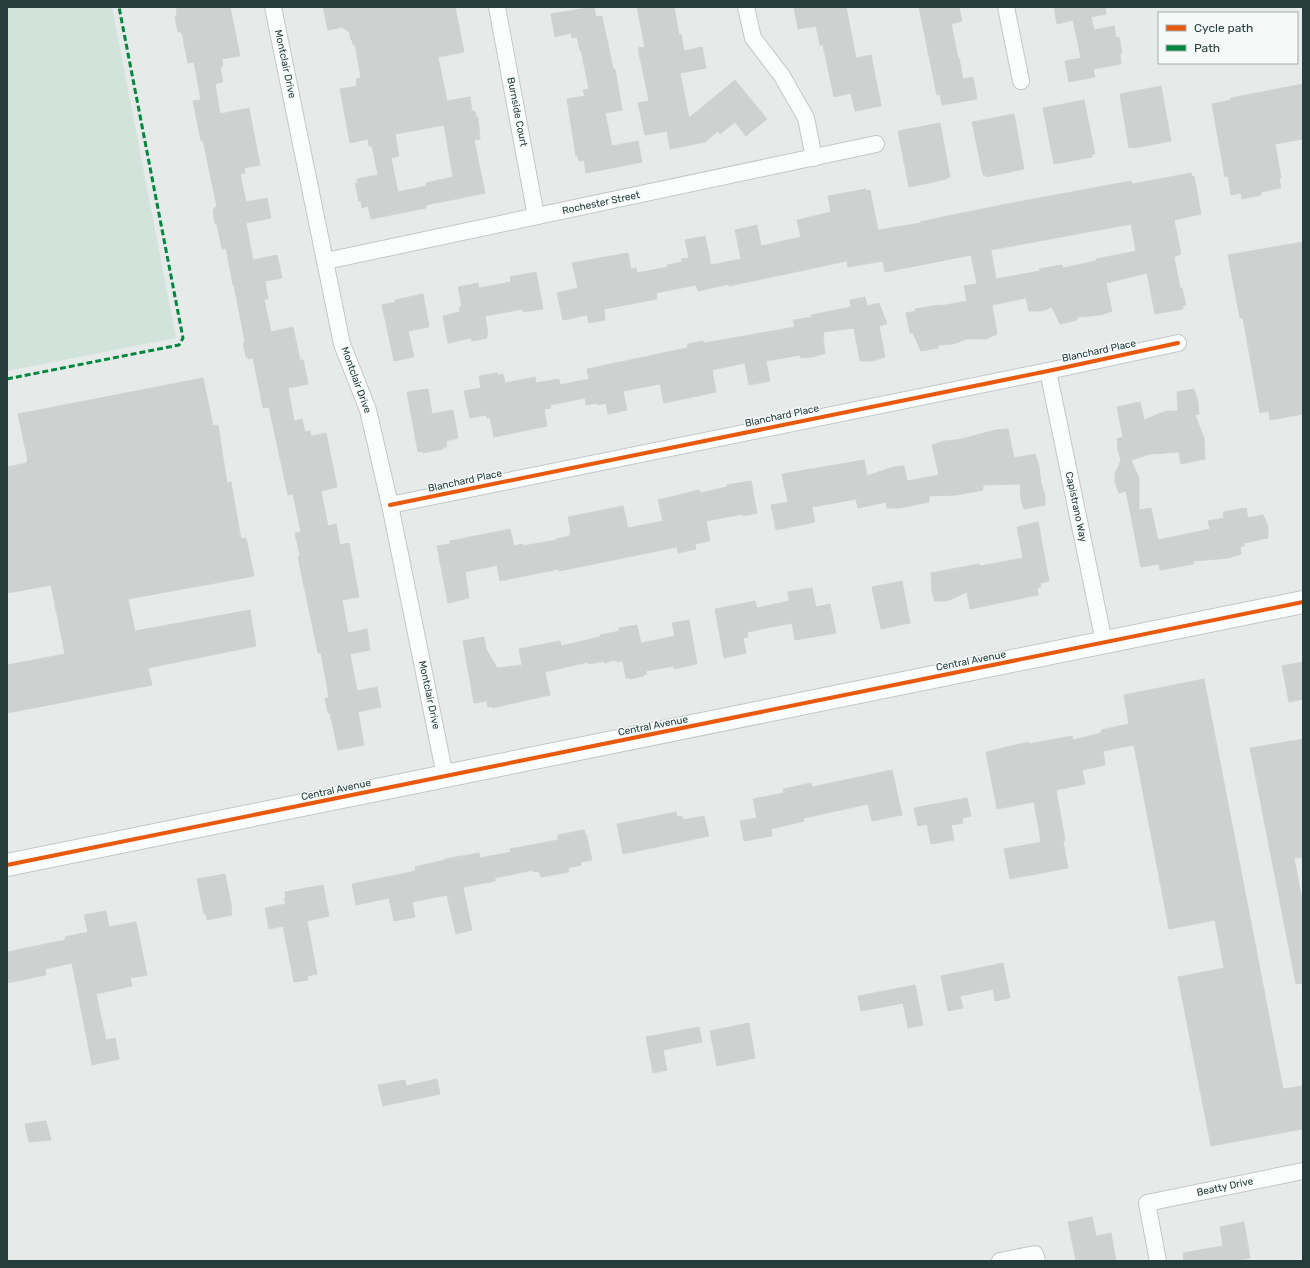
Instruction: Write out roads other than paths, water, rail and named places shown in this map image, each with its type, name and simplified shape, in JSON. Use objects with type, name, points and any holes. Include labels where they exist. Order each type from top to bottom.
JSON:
[{"type":"main road","name":"Central Avenue","points":[[7,865],[1303,602]]},
{"type":"street","name":"Montclair Drive","points":[[273,7],[342,344],[368,410],[390,505],[445,776]]},
{"type":"street","name":"Burnside Court","points":[[497,7],[536,216]]},
{"type":"street","points":[[746,7],[753,38],[782,76],[806,118],[814,158]]},
{"type":"street","points":[[1006,7],[1021,81]]},
{"type":"street","name":"Rochester Street","points":[[326,261],[876,144]]},
{"type":"street","name":"Blanchard Place","points":[[390,505],[1178,343]]},
{"type":"street","name":"Capistrano Way","points":[[1048,370],[1104,642]]},
{"type":"street","name":"Beatty Drive","points":[[1158,1261],[1147,1204],[1303,1171]]},
{"type":"street","points":[[1000,1261],[1036,1258]]}]
